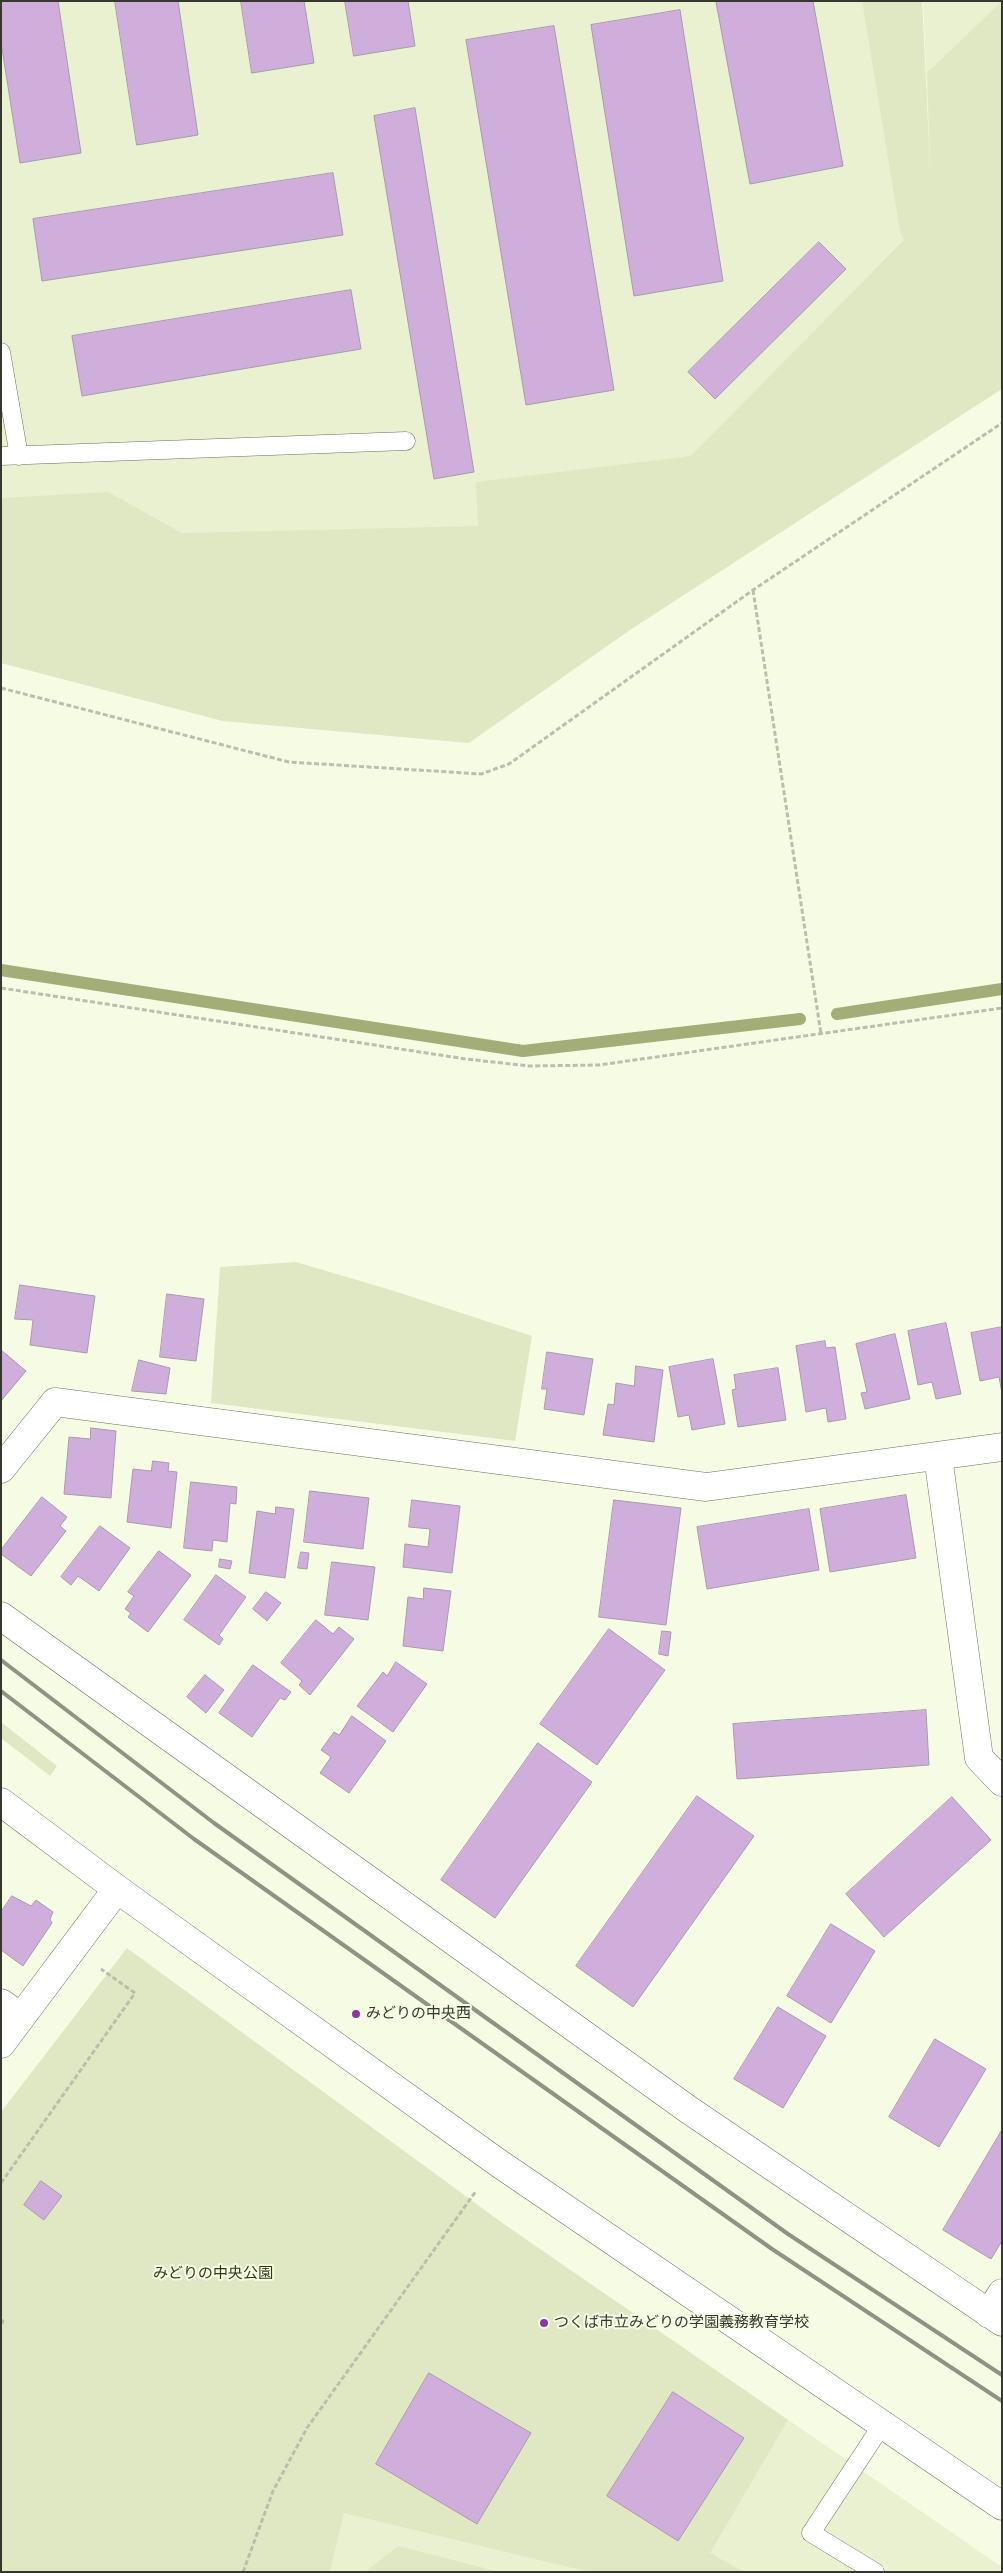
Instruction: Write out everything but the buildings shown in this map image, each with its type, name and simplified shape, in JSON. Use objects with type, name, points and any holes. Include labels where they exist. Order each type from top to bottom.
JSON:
[{"type":"street","points":[[1,1469],[55,1402],[706,1487],[1002,1447]]},
{"type":"street","points":[[938,1456],[990,1755],[1002,1782]]},
{"type":"street","points":[[1,1616],[689,2110],[998,2310]]},
{"type":"street","points":[[1,1802],[117,1889],[496,2162],[1002,2506]]},
{"type":"street","points":[[1,2044],[11,2010],[117,1889]]},
{"type":"lane","points":[[1,352],[10,456],[406,441]]},
{"type":"lane","points":[[875,2572],[811,2533],[882,2425]]},
{"type":"path","points":[[1,688],[289,762],[481,774],[510,764],[753,590],[1002,423]]},
{"type":"path","points":[[753,590],[821,1034]]},
{"type":"path","points":[[1,988],[466,1060],[529,1066],[599,1065],[1002,1008]]},
{"type":"path","points":[[1,2183],[135,1994],[94,1965]]},
{"type":"path","points":[[243,2572],[273,2491],[307,2428],[496,2162]]},
{"type":"path","points":[[1,2320],[3,2321],[1,2325]]},
{"type":"shaded area","points":[[1,1],[922,1],[931,187],[923,1],[1002,1],[1002,276],[469,743],[223,721],[1,663]]},
{"type":"shaded area","name":"つくば市立みどりの学園義務教育学校","points":[[508,2227],[1002,2567],[1002,2572],[330,2572],[364,2427]]},
{"type":"green space","points":[[862,1],[922,1],[931,187],[927,73],[1002,1],[1002,389],[630,630],[469,743],[223,721],[1,663],[1,498],[108,492],[182,533],[478,526],[476,482],[691,456],[904,240],[900,231]]},
{"type":"green space","points":[[296,1262],[391,1290],[532,1336],[515,1441],[211,1403],[220,1267]]},
{"type":"green space","points":[[1,1722],[57,1766],[50,1776],[1,1738]]},
{"type":"green space","name":"みどりの中央公園","points":[[127,1948],[508,2227],[788,2420],[710,2553],[744,2572],[589,2572],[344,2513],[330,2572],[1,2572],[1,2112]]},
{"type":"green space","points":[[398,2546],[500,2572],[365,2572]]},
{"type":"waterway","points":[[1,970],[523,1051],[800,1019]]},
{"type":"waterway","points":[[837,1014],[1002,989]]},
{"type":"railway","points":[[1,1660],[214,1823],[788,2234],[1002,2375]]},
{"type":"railway","points":[[1,1691],[194,1839],[772,2249],[1002,2401]]},
{"type":"place","name":"みどりの中央西","points":[[356,2014]]},
{"type":"place","name":"つくば市立みどりの学園義務教育学校","points":[[544,2323]]}]
